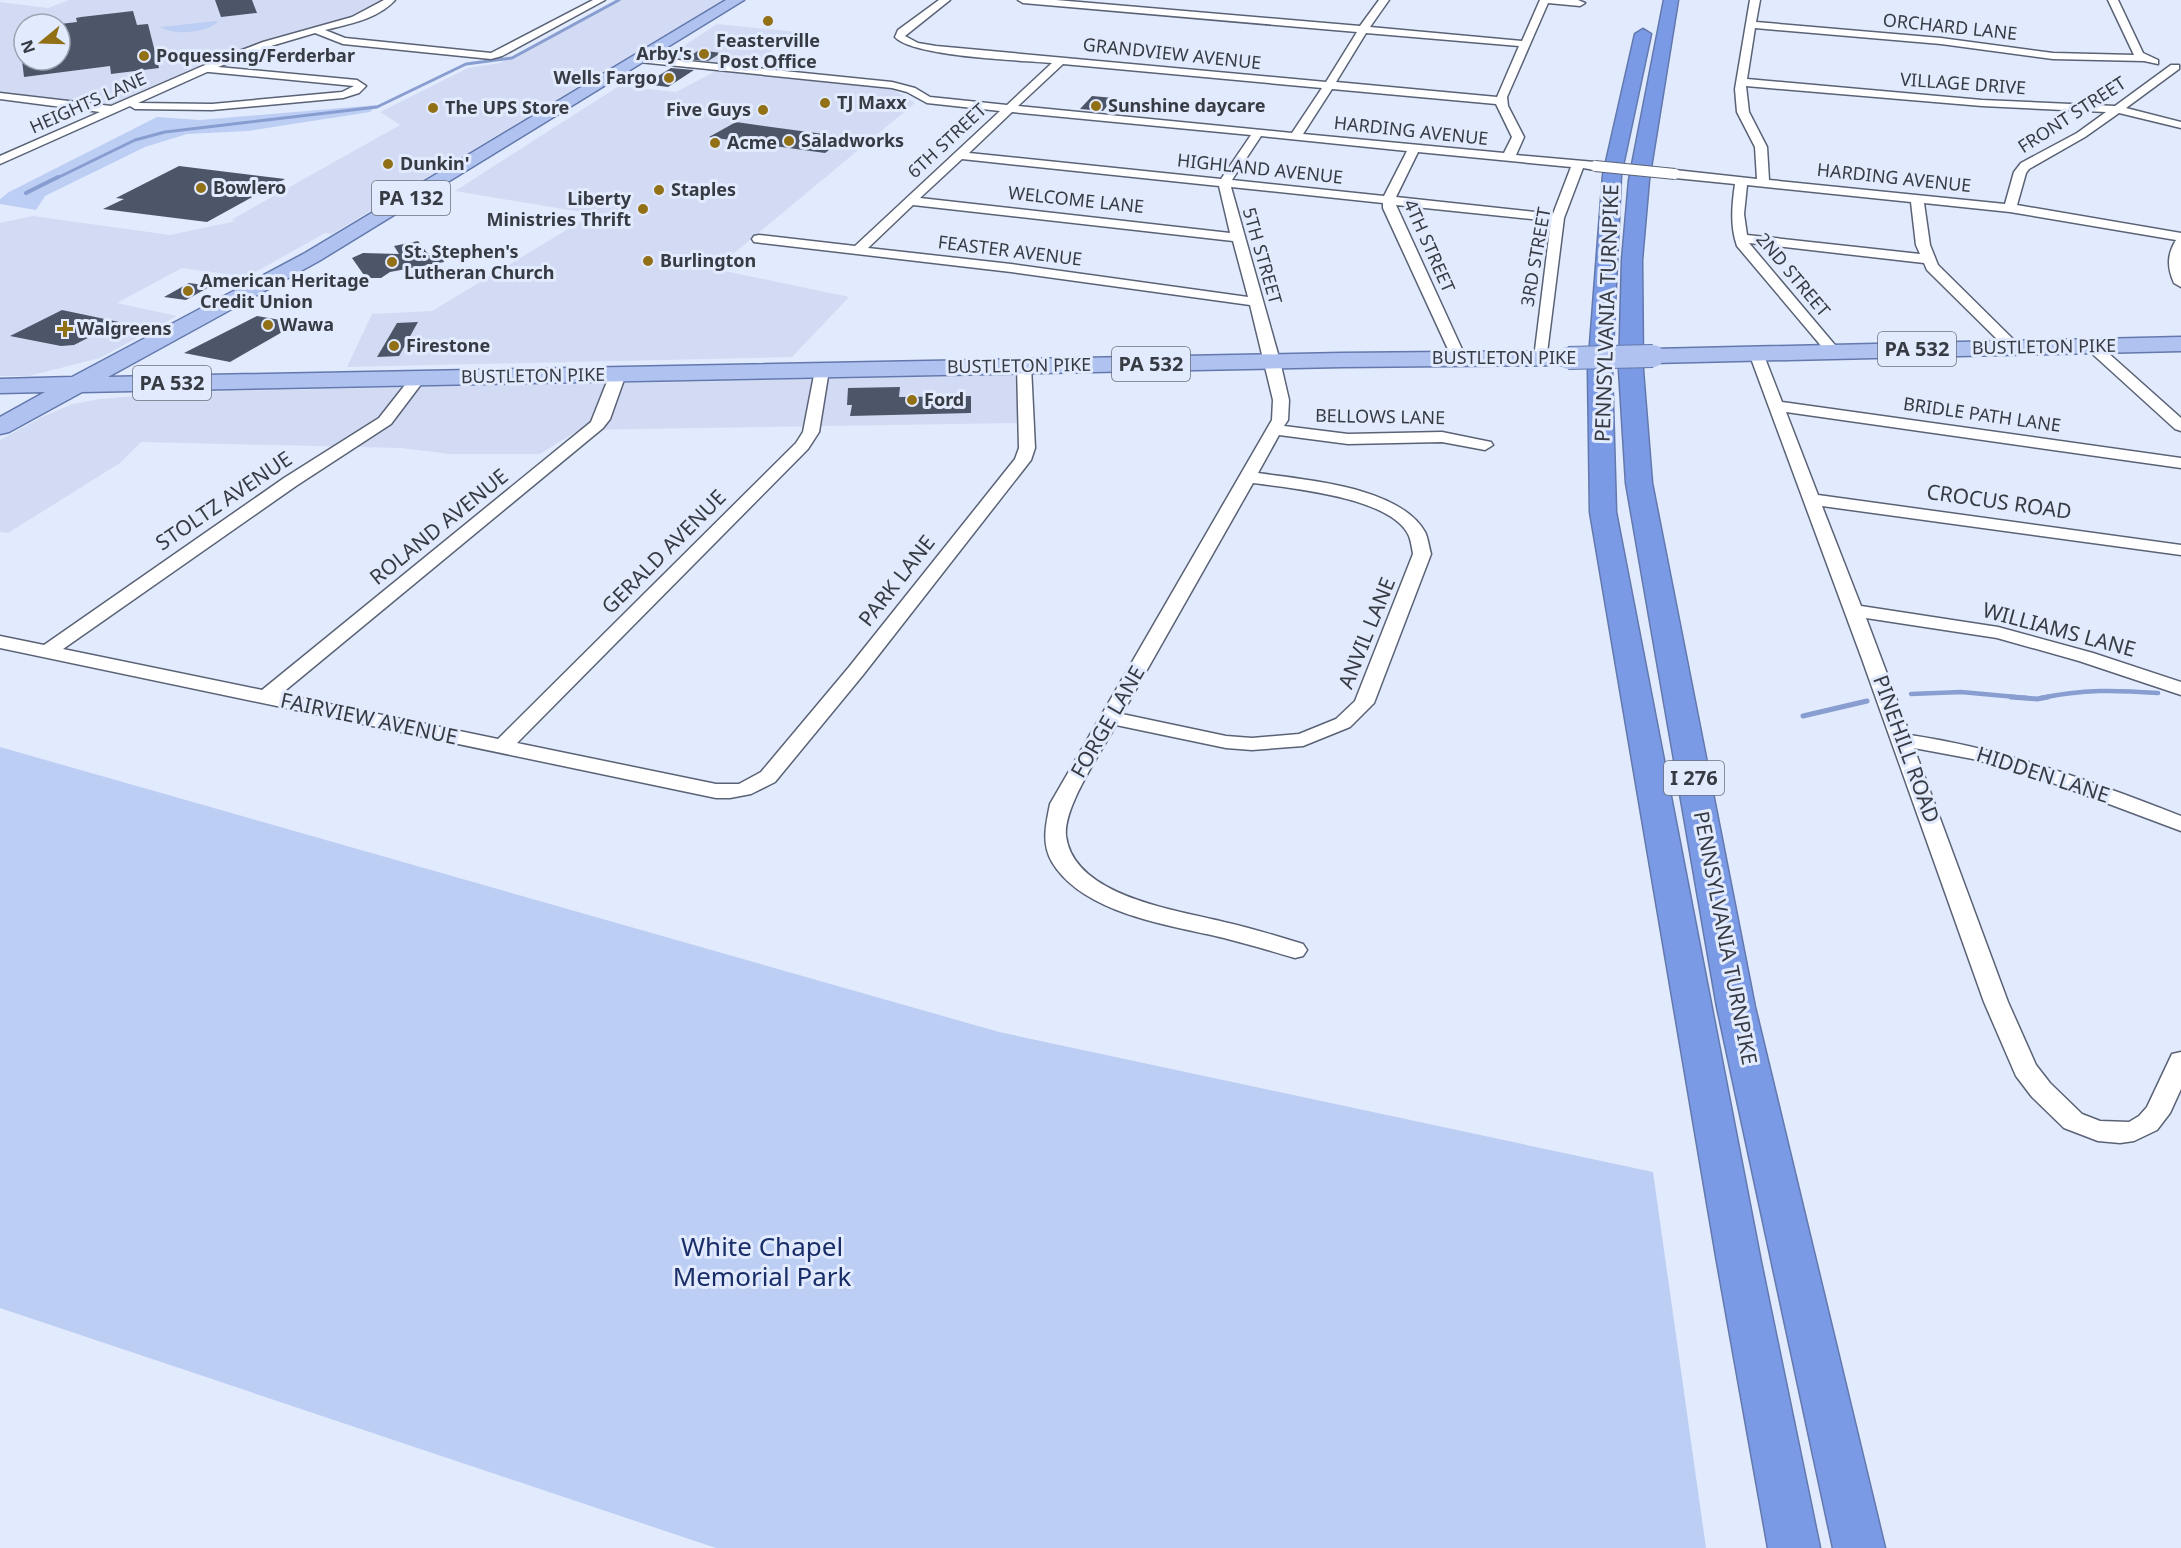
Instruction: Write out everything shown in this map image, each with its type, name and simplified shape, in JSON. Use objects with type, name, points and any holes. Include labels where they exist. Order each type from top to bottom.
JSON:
[{"type":"highway","name":"PENNSYLVANIA TURNPIKE","points":[[1651,0],[1612,175],[1600,370],[1603,512],[1739,1262],[1794,1548]]},
{"type":"highway","name":"PENNSYLVANIA TURNPIKE","points":[[1671,0],[1639,180],[1632,260],[1631,370],[1639,483],[1736,1007],[1858,1548]]},
{"type":"main road","name":"PA 132","points":[[7,424],[312,257],[737,0]]},
{"type":"main road","name":"BUSTLETON PIKE","points":[[2,386],[1273,361],[1568,358],[2181,344]]},
{"type":"main road","points":[[141,349],[133,370],[134,375],[153,383]]},
{"type":"main road","points":[[2,386],[80,371],[141,349]]},
{"type":"main road","points":[[7,424],[85,398],[153,383]]},
{"type":"main road","points":[[2,386],[25,395],[22,410],[7,424]]},
{"type":"street","name":"HEIGHTS LANE","points":[[0,160],[206,68],[267,44],[363,16],[390,0]]},
{"type":"street","points":[[318,31],[343,41],[491,56],[600,0]]},
{"type":"street","name":"GRANDVIEW AVENUE","points":[[945,0],[902,32],[900,37],[902,40],[948,50],[1502,101]]},
{"type":"street","points":[[1023,0],[1527,44]]},
{"type":"street","points":[[1295,137],[1361,30],[1384,0]]},
{"type":"street","points":[[1508,158],[1518,137],[1502,101],[1545,0],[1580,3]]},
{"type":"street","points":[[1755,0],[1741,82],[1740,102],[1761,147],[1763,183]]},
{"type":"street","points":[[2113,0],[2139,55],[2145,58]]},
{"type":"street","name":"ORCHARD LANE","points":[[1751,25],[1941,41],[2052,56],[2145,58],[2178,67]]},
{"type":"street","name":"HARDING AVENUE","points":[[639,59],[892,85],[911,90],[925,99],[2010,208],[2181,237]]},
{"type":"street","name":"6TH STREET","points":[[858,250],[1062,59]]},
{"type":"street","name":"FRONT STREET","points":[[2010,208],[2020,172],[2025,166],[2081,135],[2178,67]]},
{"type":"street","points":[[0,96],[119,108],[212,107],[343,95],[361,86],[357,83],[206,68]]},
{"type":"street","name":"VILLAGE DRIVE","points":[[1741,82],[1982,103],[2118,109],[2181,125]]},
{"type":"street","points":[[0,104],[15,98]]},
{"type":"street","points":[[1225,182],[1258,133]]},
{"type":"street","name":"4TH STREET","points":[[1414,149],[1389,200],[1391,213],[1459,358]]},
{"type":"street","name":"HIGHLAND AVENUE","points":[[958,155],[1558,219]]},
{"type":"street","name":"3RD STREET","points":[[1541,358],[1545,303],[1558,219],[1578,165]]},
{"type":"street","name":"2ND STREET","points":[[1741,181],[1738,219],[1740,238],[1768,276],[1833,351]]},
{"type":"street","name":"5TH STREET","points":[[1225,182],[1238,238],[1273,361]]},
{"type":"street","points":[[1917,199],[1927,259],[1947,283],[2014,348]]},
{"type":"street","name":"WELCOME LANE","points":[[909,201],[1238,238]]},
{"type":"street","name":"FEASTER AVENUE","points":[[759,238],[1257,302]]},
{"type":"street","points":[[1740,238],[1927,259]]},
{"type":"street","points":[[2181,242],[2175,258],[2181,283]]},
{"type":"street","points":[[2092,346],[2181,426]]},
{"type":"street","name":"PINEHILL ROAD","points":[[1756,352],[1902,740],[1996,1002],[2025,1069],[2057,1107],[2083,1126],[2098,1131],[2120,1133],[2134,1131],[2148,1124],[2157,1113],[2181,1061]]},
{"type":"street","name":"FORGE LANE","points":[[1273,361],[1282,410],[1275,430],[1056,816],[1054,833],[1058,851],[1065,862],[1089,888],[1111,900],[1136,909],[1245,935],[1295,950]]},
{"type":"street","name":"PARK LANE","points":[[738,791],[759,784],[768,777],[856,671],[1023,460],[1027,448],[1024,366]]},
{"type":"street","name":"GERALD AVENUE","points":[[502,747],[802,446],[810,432],[822,370]]},
{"type":"street","name":"ROLAND AVENUE","points":[[266,697],[597,425],[602,419],[618,374]]},
{"type":"street","name":"STOLTZ AVENUE","points":[[47,652],[290,482],[385,421],[417,379]]},
{"type":"street","name":"BRIDLE PATH LANE","points":[[1777,406],[2181,463]]},
{"type":"street","name":"BELLOWS LANE","points":[[1275,430],[1348,439],[1442,437],[1485,445]]},
{"type":"street","name":"ANVIL LANE","points":[[1110,718],[1226,742],[1278,744],[1303,740],[1325,733],[1348,720],[1364,703],[1422,555],[1418,533],[1404,517],[1390,508],[1360,497],[1248,477]]},
{"type":"street","name":"CROCUS ROAD","points":[[1810,499],[2181,550]]},
{"type":"street","name":"WILLIAMS LANE","points":[[1853,610],[1998,633],[2086,657],[2181,688]]},
{"type":"street","name":"FAIRVIEW AVENUE","points":[[0,642],[716,791],[738,791]]},
{"type":"street","name":"HIDDEN LANE","points":[[1902,740],[1972,751],[2044,771],[2181,824]]},
{"type":"shaded area","name":"Poquessing/Ferderbar","points":[[69,0],[383,0],[364,12],[342,21],[300,32],[111,108],[0,95],[0,2],[48,8]]},
{"type":"shaded area","points":[[616,0],[723,0],[332,234],[325,233],[247,277],[182,268],[117,303],[177,316],[100,358],[29,376],[0,376],[0,223],[33,216],[170,235],[236,221],[231,220],[400,125],[380,112],[468,68],[500,63]]},
{"type":"shaded area","points":[[717,24],[798,32],[741,73],[889,87],[915,103],[715,269],[849,297],[792,357],[347,367],[372,314],[432,311],[593,214],[455,191],[619,86],[676,92],[714,72],[664,59]]},
{"type":"shaded area","points":[[1015,375],[1019,423],[579,430],[540,454],[450,454],[401,448],[141,442],[120,463],[8,533],[0,532],[0,440],[44,416],[73,404],[100,399],[187,392]]},
{"type":"green space","points":[[218,22],[206,29],[190,32],[174,32],[160,27]]},
{"type":"green space","points":[[377,105],[370,112],[248,131],[187,134],[145,147],[45,196],[36,210],[0,204],[0,199],[9,192],[157,117],[200,120]]},
{"type":"green space","name":"White Chapel Memorial Park","points":[[0,747],[999,1032],[1653,1172],[1706,1548],[716,1548],[0,1308]]},
{"type":"building","points":[[215,0],[252,0],[257,13],[221,17]]},
{"type":"building","points":[[133,11],[137,25],[148,24],[159,68],[111,74],[110,66],[72,71],[72,23],[77,22],[76,18]]},
{"type":"building","name":"Arby's","points":[[699,50],[721,53],[708,61],[686,59]]},
{"type":"building","name":"Wells Fargo","points":[[671,68],[694,70],[668,87],[645,84]]},
{"type":"building","points":[[23,72],[63,72],[24,77]]},
{"type":"building","name":"Sunshine daycare","points":[[1092,96],[1114,98],[1103,111],[1080,109]]},
{"type":"building","name":"Saladworks","points":[[736,122],[846,137],[825,153],[709,137]]},
{"type":"building","name":"Bowlero","points":[[179,166],[285,179],[207,222],[103,209],[124,199],[116,198]]},
{"type":"building","name":"St. Stephen's Lutheran Church","points":[[418,241],[428,254],[426,255],[443,256],[444,262],[390,272],[381,278],[366,278],[352,258],[363,253],[399,254],[394,246]]},
{"type":"building","name":"American Heritage Credit Union","points":[[189,283],[211,286],[186,300],[164,297]]},
{"type":"building","name":"Walgreens","points":[[62,310],[119,322],[74,345],[61,346],[10,336]]},
{"type":"building","points":[[257,316],[298,323],[230,362],[184,353]]},
{"type":"building","name":"Firestone","points":[[418,322],[399,356],[377,357],[397,323]]},
{"type":"building","name":"Ford","points":[[900,387],[899,397],[971,396],[971,413],[850,416],[852,405],[847,405],[848,388]]},
{"type":"waterway","points":[[55,179],[135,140],[165,132],[377,107],[466,64],[512,58],[619,0]]},
{"type":"waterway","points":[[26,193],[58,177]]},
{"type":"waterway","points":[[2041,698],[2100,691],[2158,693]]},
{"type":"waterway","points":[[1911,694],[1961,692],[2027,698]]},
{"type":"waterway","points":[[2011,697],[2037,699],[2048,697]]},
{"type":"waterway","points":[[1803,716],[1867,701]]},
{"type":"place","name":"Feasterville Post Office","points":[[768,21]]},
{"type":"place","name":"Arby's","points":[[704,54]]},
{"type":"place","name":"Poquessing/Ferderbar","points":[[144,56]]},
{"type":"place","name":"Wells Fargo","points":[[669,78]]},
{"type":"place","name":"TJ Maxx","points":[[825,103]]},
{"type":"place","name":"Sunshine daycare","points":[[1096,106]]},
{"type":"place","name":"The UPS Store","points":[[433,108]]},
{"type":"place","name":"Five Guys","points":[[763,110]]},
{"type":"place","name":"Saladworks","points":[[789,141]]},
{"type":"place","name":"Acme","points":[[715,143]]},
{"type":"place","name":"Dunkin'","points":[[388,164]]},
{"type":"place","name":"Bowlero","points":[[201,188]]},
{"type":"place","name":"Staples","points":[[659,190]]},
{"type":"place","name":"Liberty Ministries Thrift","points":[[643,209]]},
{"type":"place","name":"Burlington","points":[[648,261]]},
{"type":"place","name":"St. Stephen's Lutheran Church","points":[[392,262]]},
{"type":"place","name":"American Heritage Credit Union","points":[[188,291]]},
{"type":"place","name":"Wawa","points":[[268,325]]},
{"type":"place","name":"Walgreens","points":[[65,329]]},
{"type":"place","name":"Firestone","points":[[394,346]]},
{"type":"place","name":"Ford","points":[[912,400]]}]
